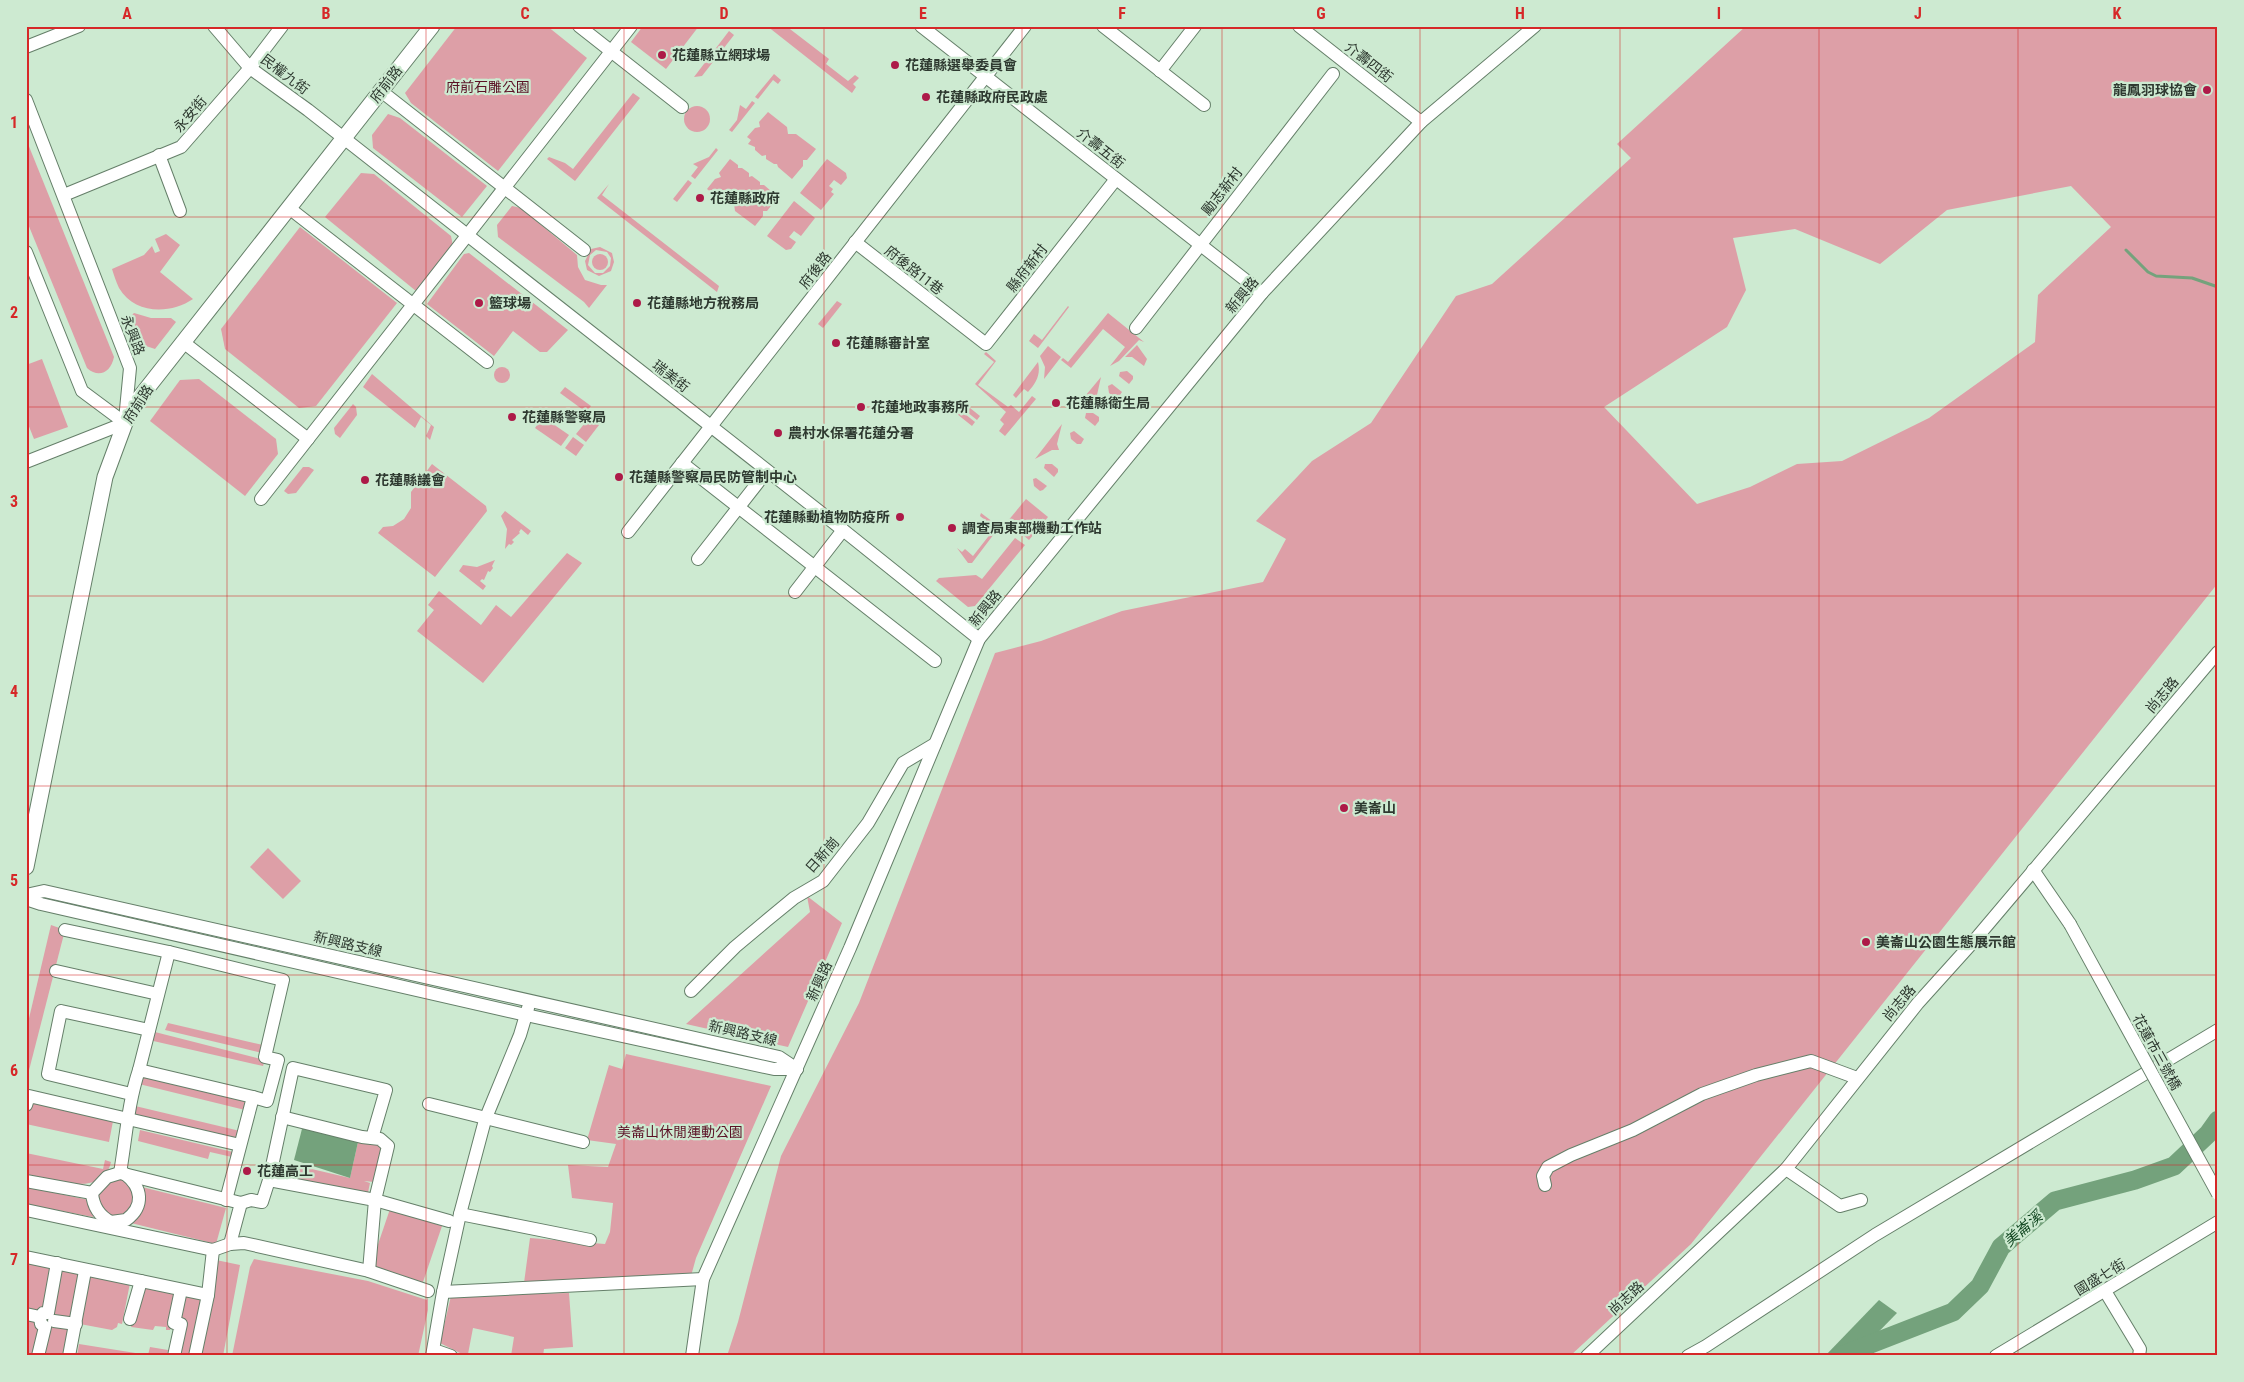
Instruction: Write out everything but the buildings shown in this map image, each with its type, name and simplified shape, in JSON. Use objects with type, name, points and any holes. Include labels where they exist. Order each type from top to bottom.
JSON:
[{"type":"main road","name":"府前路","points":[[26,867],[105,477],[124,423],[137,400],[432,26]]},
{"type":"street","points":[[26,47],[80,26]]},
{"type":"street","name":"民權九街","points":[[214,26],[250,68],[343,139]]},
{"type":"street","name":"永安街","points":[[64,195],[181,147],[250,68],[282,26]]},
{"type":"street","points":[[579,26],[682,107]]},
{"type":"street","points":[[261,499],[631,26]]},
{"type":"street","name":"介壽五街","points":[[922,26],[1262,293]]},
{"type":"street","name":"府後路","points":[[628,532],[1025,26]]},
{"type":"street","points":[[1103,26],[1204,105]]},
{"type":"street","points":[[1160,71],[1195,26]]},
{"type":"street","name":"介壽四街","points":[[1299,26],[1421,122]]},
{"type":"street","name":"新興路","points":[[692,1356],[703,1280],[850,948],[979,639],[1262,293],[1421,122],[1535,26]]},
{"type":"street","name":"勵志新村","points":[[1136,328],[1333,74]]},
{"type":"street","points":[[381,91],[584,250]]},
{"type":"street","name":"永興路","points":[[26,100],[130,368],[124,423]]},
{"type":"street","name":"瑞美街","points":[[343,139],[767,470],[979,639]]},
{"type":"street","points":[[159,155],[180,211]]},
{"type":"street","name":"縣府新村","points":[[955,320],[986,344],[1116,179]]},
{"type":"street","points":[[289,208],[487,362]]},
{"type":"street","name":"府後路11巷","points":[[855,242],[955,320]]},
{"type":"street","points":[[26,252],[82,391],[124,423]]},
{"type":"street","points":[[184,342],[308,439]]},
{"type":"street","points":[[26,462],[124,423]]},
{"type":"street","points":[[682,463],[737,508],[936,661]]},
{"type":"street","points":[[698,559],[767,470]]},
{"type":"street","points":[[795,592],[843,530]]},
{"type":"street","name":"尚志路","points":[[1587,1356],[1786,1169],[1918,1002],[2218,652]]},
{"type":"street","name":"日新崗","points":[[691,991],[735,947],[766,921],[794,898],[823,881],[868,823],[903,763],[935,744]]},
{"type":"street","name":"花蓮市三號橋","points":[[2033,870],[2070,924],[2218,1194]]},
{"type":"street","name":"新興路支線","points":[[26,897],[44,891],[779,1056],[797,1069]]},
{"type":"street","name":"新興路支線","points":[[26,897],[51,906],[526,1015],[774,1069],[797,1069]]},
{"type":"street","points":[[65,930],[169,952],[283,980],[265,1057],[278,1060],[267,1101],[139,1070]]},
{"type":"street","points":[[122,1173],[131,1094],[139,1070],[169,952]]},
{"type":"street","points":[[56,971],[158,994]]},
{"type":"street","points":[[451,1356],[433,1353],[455,1218],[486,1120],[520,1035],[529,1000]]},
{"type":"street","points":[[131,1094],[48,1074],[61,1011],[149,1030]]},
{"type":"street","points":[[1688,1356],[1875,1235],[2218,1030]]},
{"type":"street","points":[[1545,1185],[1543,1176],[1548,1167],[1571,1155],[1633,1130],[1702,1094],[1756,1075],[1811,1061],[1857,1078]]},
{"type":"street","points":[[92,1193],[107,1177],[122,1173],[226,1200],[241,1203],[252,1200],[262,1202],[269,1180],[293,1068],[386,1090],[372,1138]]},
{"type":"street","points":[[26,1105],[28,1096],[240,1145]]},
{"type":"street","points":[[226,1200],[253,1097]]},
{"type":"street","points":[[429,1104],[486,1120],[583,1142]]},
{"type":"street","points":[[282,1117],[362,1137],[380,1139],[388,1146],[375,1200],[369,1271]]},
{"type":"street","points":[[1786,1169],[1840,1206],[1861,1200]]},
{"type":"street","points":[[110,1224],[126,1220],[138,1208],[140,1198],[137,1186],[122,1173]]},
{"type":"street","points":[[269,1180],[375,1200],[455,1218],[590,1240]]},
{"type":"street","points":[[26,1181],[92,1193]]},
{"type":"street","points":[[92,1193],[97,1210],[110,1224]]},
{"type":"street","points":[[230,1244],[241,1203]]},
{"type":"street","points":[[26,1210],[110,1224],[213,1250],[230,1244],[244,1243],[369,1271],[428,1291]]},
{"type":"street","name":"國盛七街","points":[[1996,1356],[2218,1222]]},
{"type":"street","points":[[195,1356],[208,1295],[213,1250]]},
{"type":"street","points":[[26,1257],[208,1295]]},
{"type":"street","points":[[38,1356],[57,1264]]},
{"type":"street","points":[[69,1356],[85,1270]]},
{"type":"street","points":[[443,1292],[703,1280]]},
{"type":"street","points":[[130,1319],[141,1281]]},
{"type":"street","points":[[174,1356],[181,1324],[174,1323],[181,1290]]},
{"type":"street","points":[[2105,1291],[2140,1349],[2139,1356]]},
{"type":"street","points":[[26,1314],[76,1324]]},
{"type":"green space","name":"府前石雕公園","points":[[457,26],[547,26],[587,58],[498,171],[411,103],[405,93]]},
{"type":"green space","name":"花蓮縣立網球場","points":[[643,26],[699,26],[666,69],[631,42]]},
{"type":"green space","points":[[767,26],[786,26],[829,59],[826,64],[848,81],[855,75],[859,78],[853,84],[856,87],[852,93]]},
{"type":"green space","points":[[1746,26],[2218,26],[2218,583],[1691,1244],[1570,1356],[727,1356],[738,1322],[781,1156],[859,1003],[995,653],[1041,641],[1122,611],[1263,582],[1286,539],[1256,521],[1312,461],[1371,423],[1456,296],[1492,284],[1631,158],[1617,144]],"holes":[[[2071,186],[2111,227],[2038,295],[2035,342],[1929,418],[1842,461],[1797,464],[1750,487],[1697,504],[1604,407],[1727,327],[1746,290],[1733,238],[1795,229],[1880,264],[1947,210]]]},
{"type":"green space","points":[[729,31],[734,35],[702,76],[694,77]]},
{"type":"green space","points":[[774,74],[781,80],[778,84],[773,80],[758,99],[755,97]]},
{"type":"green space","points":[[633,93],[640,98],[575,181],[547,159],[549,157],[565,163],[573,169]]},
{"type":"green space","points":[[752,101],[755,103],[732,132],[729,130],[737,120],[740,105],[746,109]]},
{"type":"green space","points":[[697,106],[706,110],[710,119],[706,128],[697,132],[688,128],[684,119],[688,110]]},
{"type":"green space","points":[[768,112],[787,127],[788,134],[796,134],[816,149],[807,160],[803,160],[803,166],[792,179],[777,164],[766,159],[766,155],[762,156],[755,150],[755,147],[748,144],[751,140],[747,137],[755,128],[760,127],[759,122]]},
{"type":"green space","points":[[388,114],[400,118],[487,186],[462,217],[373,148],[372,135]]},
{"type":"green space","points":[[26,139],[114,357],[110,367],[104,372],[96,373],[87,368],[26,219]]},
{"type":"green space","points":[[716,148],[718,150],[695,179],[691,176],[698,167],[693,164],[709,157]]},
{"type":"green space","points":[[730,159],[738,165],[738,168],[742,168],[749,173],[749,177],[752,176],[760,182],[760,185],[764,185],[778,197],[767,211],[763,211],[763,216],[755,226],[735,211],[734,204],[727,205],[707,189],[715,179],[721,177],[719,173]]},
{"type":"green space","points":[[827,159],[846,173],[847,178],[841,185],[834,180],[829,186],[833,189],[831,192],[834,194],[821,210],[800,193]]},
{"type":"green space","points":[[361,173],[374,174],[451,236],[453,246],[416,291],[325,217]]},
{"type":"green space","points":[[688,180],[692,183],[677,202],[673,199]]},
{"type":"green space","points":[[609,184],[602,195],[719,286],[717,292],[597,198]]},
{"type":"green space","points":[[794,201],[815,218],[801,236],[794,231],[789,237],[796,242],[791,249],[786,250],[767,236]]},
{"type":"green space","points":[[512,206],[521,208],[577,255],[578,267],[585,280],[607,285],[589,308],[584,302],[498,237],[497,225]]},
{"type":"green space","points":[[300,227],[397,303],[316,406],[299,408],[225,349],[221,329]]},
{"type":"green space","points":[[166,234],[180,245],[160,272],[193,299],[184,304],[164,309],[144,307],[126,297],[119,288],[112,269],[144,255],[152,246],[155,253],[160,251],[155,239]]},
{"type":"green space","points":[[600,247],[612,253],[614,262],[611,271],[599,276],[587,270],[585,261],[591,249]],"holes":[[[596,250],[607,252],[611,258],[610,266],[603,273],[595,273],[588,265],[590,255]]]},
{"type":"green space","points":[[469,253],[568,330],[547,352],[540,352],[513,331],[494,356],[427,304],[464,254]]},
{"type":"green space","points":[[597,254],[603,254],[608,259],[606,268],[597,270],[592,265],[592,259]]},
{"type":"green space","points":[[837,301],[842,304],[823,328],[818,324]]},
{"type":"green space","points":[[1068,306],[1038,348],[1029,341],[1034,334],[1042,340]]},
{"type":"green space","points":[[134,313],[151,318],[171,318],[176,322],[155,349],[143,345],[131,316]]},
{"type":"green space","points":[[1108,313],[1144,342],[1139,340],[1119,361],[1110,366],[1125,347],[1103,329],[1071,368],[1061,360],[1063,358],[1068,362]]},
{"type":"green space","points":[[1137,345],[1147,359],[1144,366],[1132,357],[1125,357]]},
{"type":"green space","points":[[1048,346],[1061,357],[1044,379],[1045,367],[1040,356]]},
{"type":"green space","points":[[986,352],[996,361],[978,385],[1008,407],[1011,405],[1019,412],[1032,396],[1036,399],[1005,436],[999,431],[1004,424],[1000,420],[1006,412],[975,384],[994,362],[984,354]]},
{"type":"green space","points":[[42,359],[68,427],[34,439],[26,419],[26,365]]},
{"type":"green space","points":[[1038,362],[1039,371],[1035,382],[1028,392],[1024,389],[1016,398],[1013,395]]},
{"type":"green space","points":[[499,367],[505,367],[510,372],[508,381],[499,383],[494,378],[494,372]]},
{"type":"green space","points":[[1127,371],[1133,376],[1129,384],[1119,376],[1120,372]]},
{"type":"green space","points":[[372,374],[434,427],[430,440],[426,436],[431,425],[421,417],[415,428],[363,387]]},
{"type":"green space","points":[[1101,377],[1097,395],[1099,401],[1093,400],[1076,407]]},
{"type":"green space","points":[[199,379],[276,439],[278,454],[245,496],[150,421],[180,380]]},
{"type":"green space","points":[[1112,384],[1122,392],[1118,398],[1109,393],[1108,386]]},
{"type":"green space","points":[[565,387],[591,406],[586,412],[560,393]]},
{"type":"green space","points":[[353,404],[356,407],[357,415],[340,438],[335,434],[334,428]]},
{"type":"green space","points":[[965,404],[980,416],[977,420],[962,408]]},
{"type":"green space","points":[[960,410],[975,422],[972,426],[957,414]]},
{"type":"green space","points":[[1086,413],[1093,413],[1099,417],[1099,421],[1095,426],[1085,418]]},
{"type":"green space","points":[[543,417],[569,435],[561,446],[535,428]]},
{"type":"green space","points":[[589,418],[599,425],[586,442],[576,434]]},
{"type":"green space","points":[[1062,424],[1057,444],[1059,450],[1052,450],[1035,459]]},
{"type":"green space","points":[[1074,431],[1084,439],[1081,444],[1077,444],[1071,439],[1070,433]]},
{"type":"green space","points":[[573,437],[584,445],[576,456],[565,448]]},
{"type":"green space","points":[[432,464],[486,506],[487,511],[435,577],[378,533],[383,527],[393,526],[404,519],[411,508],[411,492]]},
{"type":"green space","points":[[1045,464],[1052,464],[1058,469],[1054,477],[1044,468]]},
{"type":"green space","points":[[303,467],[309,467],[314,470],[296,493],[288,494],[284,491]]},
{"type":"green space","points":[[1036,478],[1047,486],[1043,490],[1040,491],[1034,486],[1033,479]]},
{"type":"green space","points":[[1026,499],[1048,517],[1029,540],[1007,522]]},
{"type":"green space","points":[[505,511],[531,531],[528,535],[521,529],[520,533],[512,540],[514,542],[505,549],[507,529],[501,516]]},
{"type":"green space","points":[[981,513],[997,525],[997,530],[972,563],[968,563],[957,548],[962,552],[965,549],[973,556],[995,528],[980,516]]},
{"type":"green space","points":[[1015,538],[1025,545],[975,606],[968,607],[936,581],[939,578],[976,575],[982,579]]},
{"type":"green space","points":[[567,553],[582,563],[483,683],[417,631],[434,610],[428,605],[439,591],[481,625],[496,605],[511,617]]},
{"type":"green space","points":[[495,560],[493,568],[490,572],[488,571],[484,580],[480,581],[486,586],[483,590],[459,571],[463,565],[477,567]]},
{"type":"green space","points":[[268,848],[301,881],[283,899],[250,867]]},
{"type":"green space","points":[[807,896],[842,923],[788,1047],[686,1024],[810,912]]},
{"type":"green space","points":[[51,925],[65,930],[26,1082],[26,1031]]},
{"type":"green space","points":[[168,1023],[263,1045],[262,1053],[165,1030]]},
{"type":"green space","points":[[151,1031],[265,1060],[263,1066],[149,1040]]},
{"type":"green space","name":"美崙山休閒運動公園","points":[[626,1054],[771,1086],[696,1258],[691,1276],[524,1283],[530,1238],[605,1244],[610,1232],[613,1203],[572,1198],[568,1165],[608,1167],[616,1144],[587,1140],[609,1065],[622,1069]]},
{"type":"green space","points":[[141,1074],[247,1100],[245,1110],[139,1084]]},
{"type":"green space","points":[[32,1097],[114,1116],[109,1142],[26,1124]]},
{"type":"green space","points":[[131,1105],[240,1131],[238,1145],[129,1119]]},
{"type":"green space","points":[[140,1130],[233,1152],[232,1157],[210,1152],[208,1159],[138,1141]]},
{"type":"green space","points":[[358,1142],[382,1145],[374,1182],[364,1181],[370,1183],[367,1197],[283,1178],[286,1163],[350,1178]]},
{"type":"green space","points":[[26,1153],[103,1169],[105,1160],[111,1162],[106,1173],[98,1180],[75,1184],[26,1174]]},
{"type":"green space","points":[[116,1178],[129,1182],[137,1201],[125,1217],[104,1215],[97,1192]]},
{"type":"green space","points":[[138,1186],[226,1208],[216,1244],[131,1223]]},
{"type":"green space","points":[[26,1187],[89,1200],[94,1211],[93,1217],[26,1204]]},
{"type":"green space","points":[[390,1209],[442,1226],[422,1285],[370,1268]]},
{"type":"green space","points":[[254,1259],[368,1281],[427,1300],[428,1295],[428,1310],[418,1356],[232,1356],[250,1267]]},
{"type":"green space","points":[[216,1260],[240,1265],[223,1356],[197,1356]]},
{"type":"green space","points":[[26,1261],[55,1267],[47,1310],[26,1313]]},
{"type":"green space","points":[[58,1267],[80,1273],[71,1320],[50,1312]]},
{"type":"green space","points":[[87,1274],[130,1283],[122,1324],[118,1323],[117,1327],[112,1330],[80,1324]]},
{"type":"green space","points":[[141,1285],[178,1293],[170,1330],[166,1330],[166,1327],[155,1326],[153,1330],[131,1327]]},
{"type":"green space","points":[[569,1293],[573,1347],[544,1349],[543,1356],[511,1356],[514,1337],[473,1328],[468,1354],[474,1356],[466,1356],[440,1343],[451,1296]]},
{"type":"green space","points":[[182,1294],[205,1298],[193,1356],[176,1356],[176,1322]]},
{"type":"green space","points":[[26,1317],[40,1326],[36,1356],[26,1356]]},
{"type":"green space","points":[[55,1323],[69,1325],[62,1356],[40,1356],[47,1329]]},
{"type":"green space","points":[[79,1344],[148,1355],[150,1347],[168,1350],[167,1356],[77,1356]]},
{"type":"shaded area","points":[[303,1125],[358,1142],[350,1178],[294,1160]]},
{"type":"shaded area","points":[[1879,1300],[1897,1313],[1855,1356],[1825,1356]]},
{"type":"waterway","points":[[2126,250],[2148,272],[2156,276],[2192,278],[2218,287]]},
{"type":"waterway","name":"美崙溪","points":[[1840,1356],[1953,1312],[1980,1286],[2001,1247],[2055,1201],[2135,1180],[2174,1166],[2208,1134],[2218,1120]]},
{"type":"place","name":"花蓮縣立網球場","points":[[662,55]]},
{"type":"place","name":"花蓮縣選舉委員會","points":[[895,65]]},
{"type":"place","name":"龍鳳羽球協會","points":[[2207,90]]},
{"type":"place","name":"花蓮縣政府民政處","points":[[926,97]]},
{"type":"place","name":"花蓮縣政府","points":[[700,198]]},
{"type":"place","name":"籃球場","points":[[479,303]]},
{"type":"place","name":"花蓮縣地方稅務局","points":[[637,303]]},
{"type":"place","name":"花蓮縣審計室","points":[[836,343]]},
{"type":"place","name":"花蓮縣衛生局","points":[[1056,403]]},
{"type":"place","name":"花蓮地政事務所","points":[[861,407]]},
{"type":"place","name":"花蓮縣警察局","points":[[512,417]]},
{"type":"place","name":"農村水保署花蓮分署","points":[[778,433]]},
{"type":"place","name":"花蓮縣警察局民防管制中心","points":[[619,477]]},
{"type":"place","name":"花蓮縣議會","points":[[365,480]]},
{"type":"place","name":"花蓮縣動植物防疫所","points":[[900,517]]},
{"type":"place","name":"調查局東部機動工作站","points":[[952,528]]},
{"type":"place","name":"美崙山","points":[[1344,808]]},
{"type":"place","name":"美崙山公園生態展示館","points":[[1866,942]]},
{"type":"place","name":"花蓮高工","points":[[247,1171]]}]
